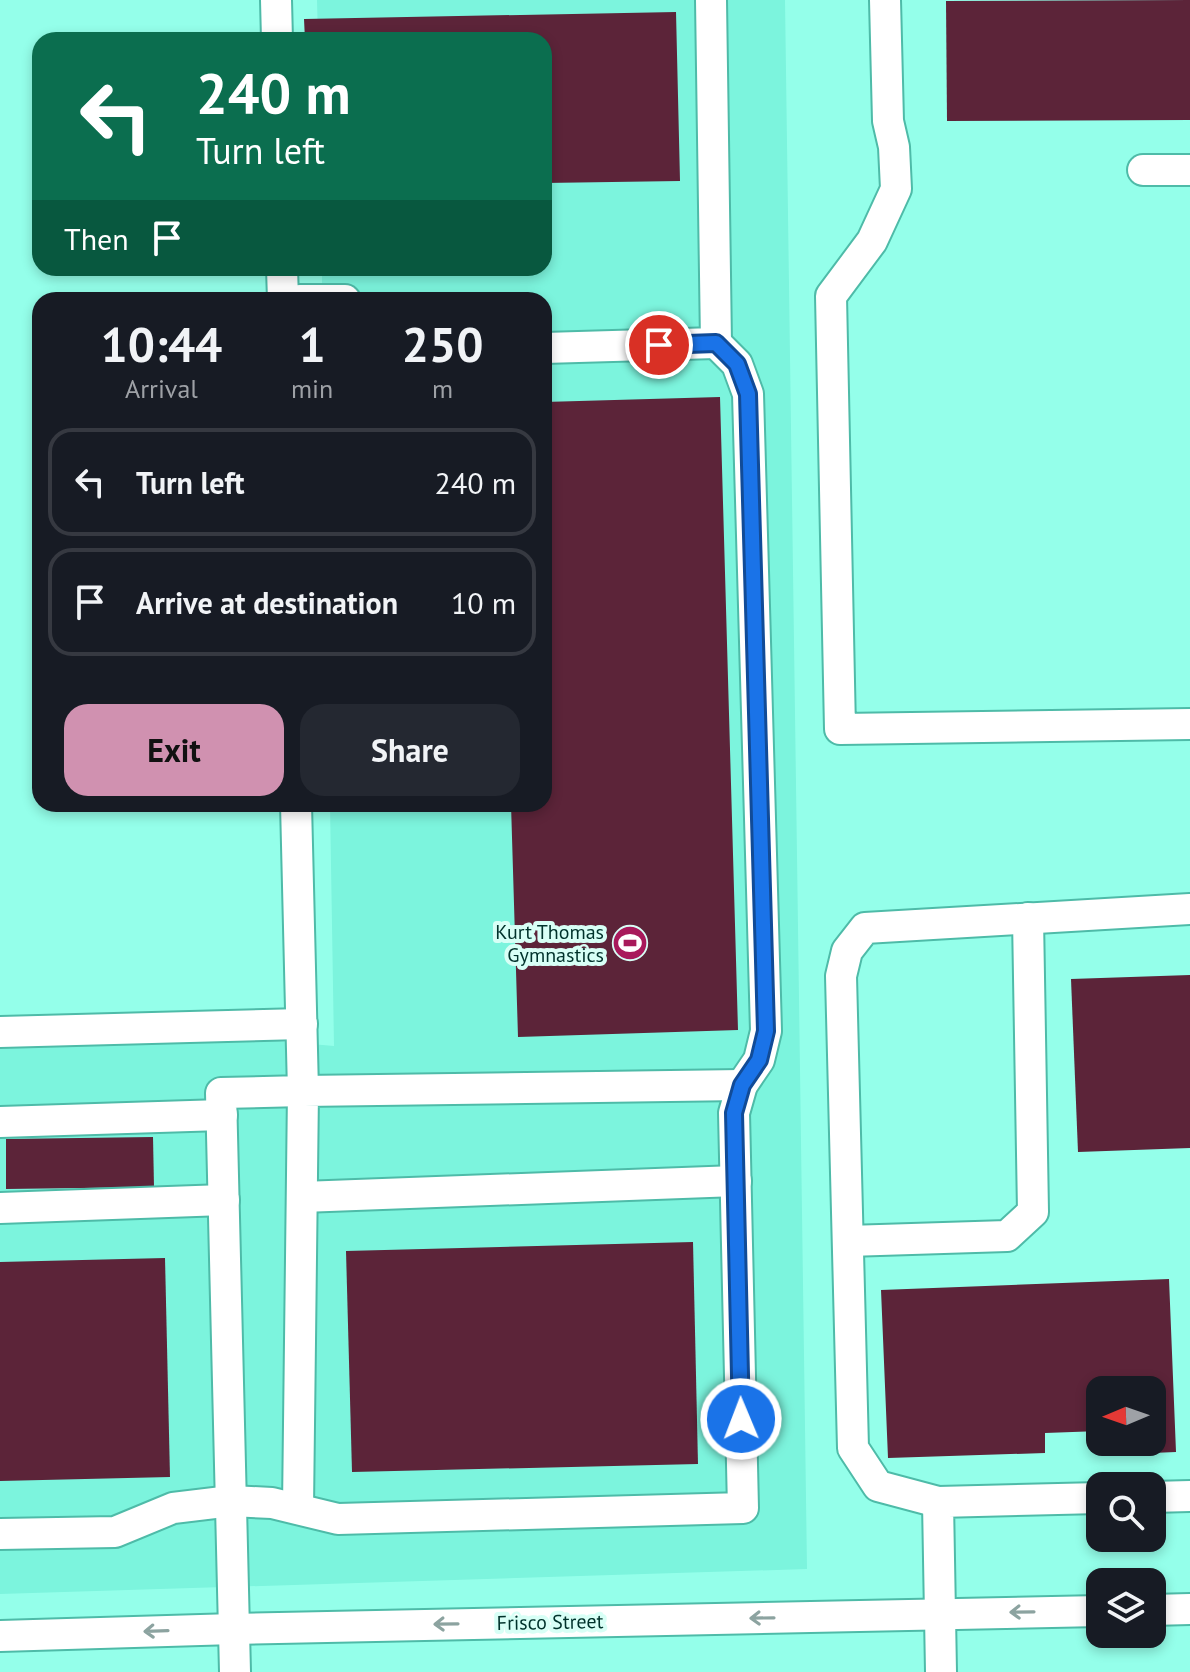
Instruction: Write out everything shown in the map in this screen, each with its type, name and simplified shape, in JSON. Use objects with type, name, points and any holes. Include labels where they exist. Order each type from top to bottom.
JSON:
[{"type":"street","points":[[276,0],[277,32]]},
{"type":"street","points":[[0,1534],[115,1532],[173,1508],[231,1501],[272,1503],[338,1519],[743,1508],[734,1113],[742,1085],[759,1060],[766,1031],[748,394],[737,364],[716,343],[711,0]]},
{"type":"street","points":[[885,0],[888,121],[894,147],[896,189],[872,241],[831,296],[840,729],[1190,724]]},
{"type":"street","points":[[1143,170],[1190,170]]},
{"type":"street","points":[[552,348],[716,343]]},
{"type":"street","points":[[296,812],[303,1091],[298,1508]]},
{"type":"street","points":[[1086,1498],[938,1502],[878,1486],[853,1448],[841,976],[847,951],[865,928],[1190,909]]},
{"type":"street","points":[[848,1241],[1007,1236],[1033,1212],[1028,918]]},
{"type":"street","points":[[0,1032],[302,1024]]},
{"type":"street","points":[[235,1672],[221,1093],[742,1085]]},
{"type":"street","points":[[0,1122],[222,1115]]},
{"type":"street","points":[[302,1197],[736,1181]]},
{"type":"street","points":[[0,1208],[224,1200]]},
{"type":"street","points":[[1166,1497],[1190,1496]]},
{"type":"street","points":[[938,1502],[941,1672]]},
{"type":"street","points":[[1166,1610],[1190,1609]]},
{"type":"street","name":"Frisco Street","points":[[0,1636],[1086,1611]]},
{"type":"shaded area","points":[[317,0],[785,0],[807,1569],[0,1594],[0,1017],[334,1046],[330,812],[552,812],[552,292],[322,292],[322,276],[552,276],[552,32],[318,32]]},
{"type":"building","points":[[1190,0],[1190,120],[947,121],[946,1]]},
{"type":"building","points":[[676,12],[680,181],[552,183],[552,32],[305,32],[304,19]]},
{"type":"building","points":[[720,397],[738,1030],[518,1037],[511,812],[552,812],[552,402]]},
{"type":"building","points":[[1190,975],[1190,1148],[1078,1152],[1071,979]]},
{"type":"building","points":[[153,1137],[154,1187],[6,1189],[6,1139]]},
{"type":"building","points":[[693,1242],[698,1464],[352,1472],[346,1251]]},
{"type":"building","points":[[165,1258],[170,1477],[0,1481],[0,1262]]},
{"type":"building","points":[[1169,1279],[1176,1452],[1166,1452],[1166,1376],[1086,1376],[1086,1432],[1045,1433],[1045,1453],[888,1458],[881,1290]]},
{"type":"place","name":"Kurt Thomas Gymnastics","points":[[630,943]]},
{"type":"route","points":[[659,345],[716,343],[737,364],[748,394],[766,1031],[759,1060],[742,1085],[734,1113],[741,1419]]}]
